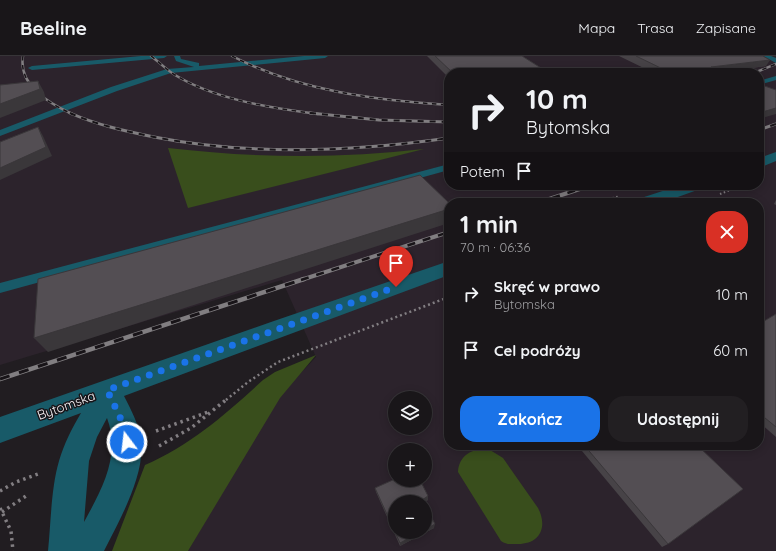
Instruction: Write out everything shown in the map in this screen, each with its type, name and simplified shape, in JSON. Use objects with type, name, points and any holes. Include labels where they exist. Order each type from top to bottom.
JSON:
[{"type":"street","points":[[764,161],[776,156]]},
{"type":"street","points":[[659,198],[682,190]]},
{"type":"street","name":"Bytomska","points":[[0,430],[107,390],[444,270]]},
{"type":"street","points":[[66,551],[71,478],[74,461],[84,434],[107,390]]},
{"type":"street","points":[[86,551],[121,478],[126,458],[127,442],[124,429],[107,390]]},
{"type":"lane","points":[[32,68],[164,56],[178,58],[203,67]]},
{"type":"lane","points":[[0,133],[150,76],[170,71],[324,56]]},
{"type":"lane","points":[[766,56],[776,62]]},
{"type":"lane","points":[[764,81],[776,78]]},
{"type":"lane","points":[[0,288],[444,168]]},
{"type":"path","points":[[152,448],[183,434],[263,371],[278,362],[444,299]]},
{"type":"path","points":[[166,428],[214,410]]},
{"type":"path","points":[[0,491],[16,482]]},
{"type":"path","points":[[13,551],[11,532],[1,510],[29,494]]},
{"type":"shaded area","points":[[0,56],[776,56],[776,551],[188,551],[275,400],[316,357],[282,280],[0,365]]},
{"type":"green space","points":[[168,148],[233,154],[296,156],[328,156],[424,149],[188,208]]},
{"type":"green space","points":[[316,355],[280,398],[188,551],[112,551],[145,465],[178,448],[193,438],[222,416],[263,380],[275,372]]},
{"type":"green space","points":[[490,450],[503,458],[538,508],[541,515],[542,528],[537,538],[526,543],[518,544],[505,543],[501,541],[458,472],[460,462],[466,455],[473,451]]},
{"type":"building","points":[[435,56],[522,56],[541,68],[448,68]]},
{"type":"building","points":[[636,56],[763,56],[770,60],[711,67],[714,68],[661,68]]},
{"type":"building","points":[[38,81],[40,89],[0,104],[0,85]]},
{"type":"building","points":[[764,86],[776,90],[776,108],[764,112]]},
{"type":"building","points":[[38,127],[46,147],[0,168],[0,142]]},
{"type":"building","points":[[420,175],[444,198],[444,211],[34,338],[38,279]]},
{"type":"building","points":[[776,314],[776,427],[764,417],[764,321]]},
{"type":"building","points":[[588,450],[702,450],[743,489],[668,544]]},
{"type":"building","points":[[388,482],[388,487],[424,487],[428,495],[388,495],[388,517],[375,488]]},
{"type":"building","points":[[432,518],[435,524],[432,526]]},
{"type":"building","points":[[398,539],[408,539],[400,543]]},
{"type":"railway","points":[[23,56],[25,76],[30,85],[45,99],[70,113]]},
{"type":"railway","points":[[151,56],[175,75],[208,91],[263,106],[313,113]]},
{"type":"railway","points":[[232,56],[257,68],[310,86],[365,97],[444,105]]},
{"type":"railway","points":[[764,69],[776,64]]},
{"type":"railway","points":[[70,113],[101,124],[143,135],[227,147],[301,150],[338,149],[412,143],[444,139]]},
{"type":"railway","points":[[313,113],[379,120],[444,122]]},
{"type":"railway","points":[[313,113],[318,114]]},
{"type":"railway","points":[[764,128],[776,124]]},
{"type":"railway","points":[[552,198],[577,190]]},
{"type":"railway","points":[[301,280],[444,234]]},
{"type":"railway","points":[[0,379],[304,279]]},
{"type":"route","points":[[127,442],[120,417],[107,390],[396,287]]}]
